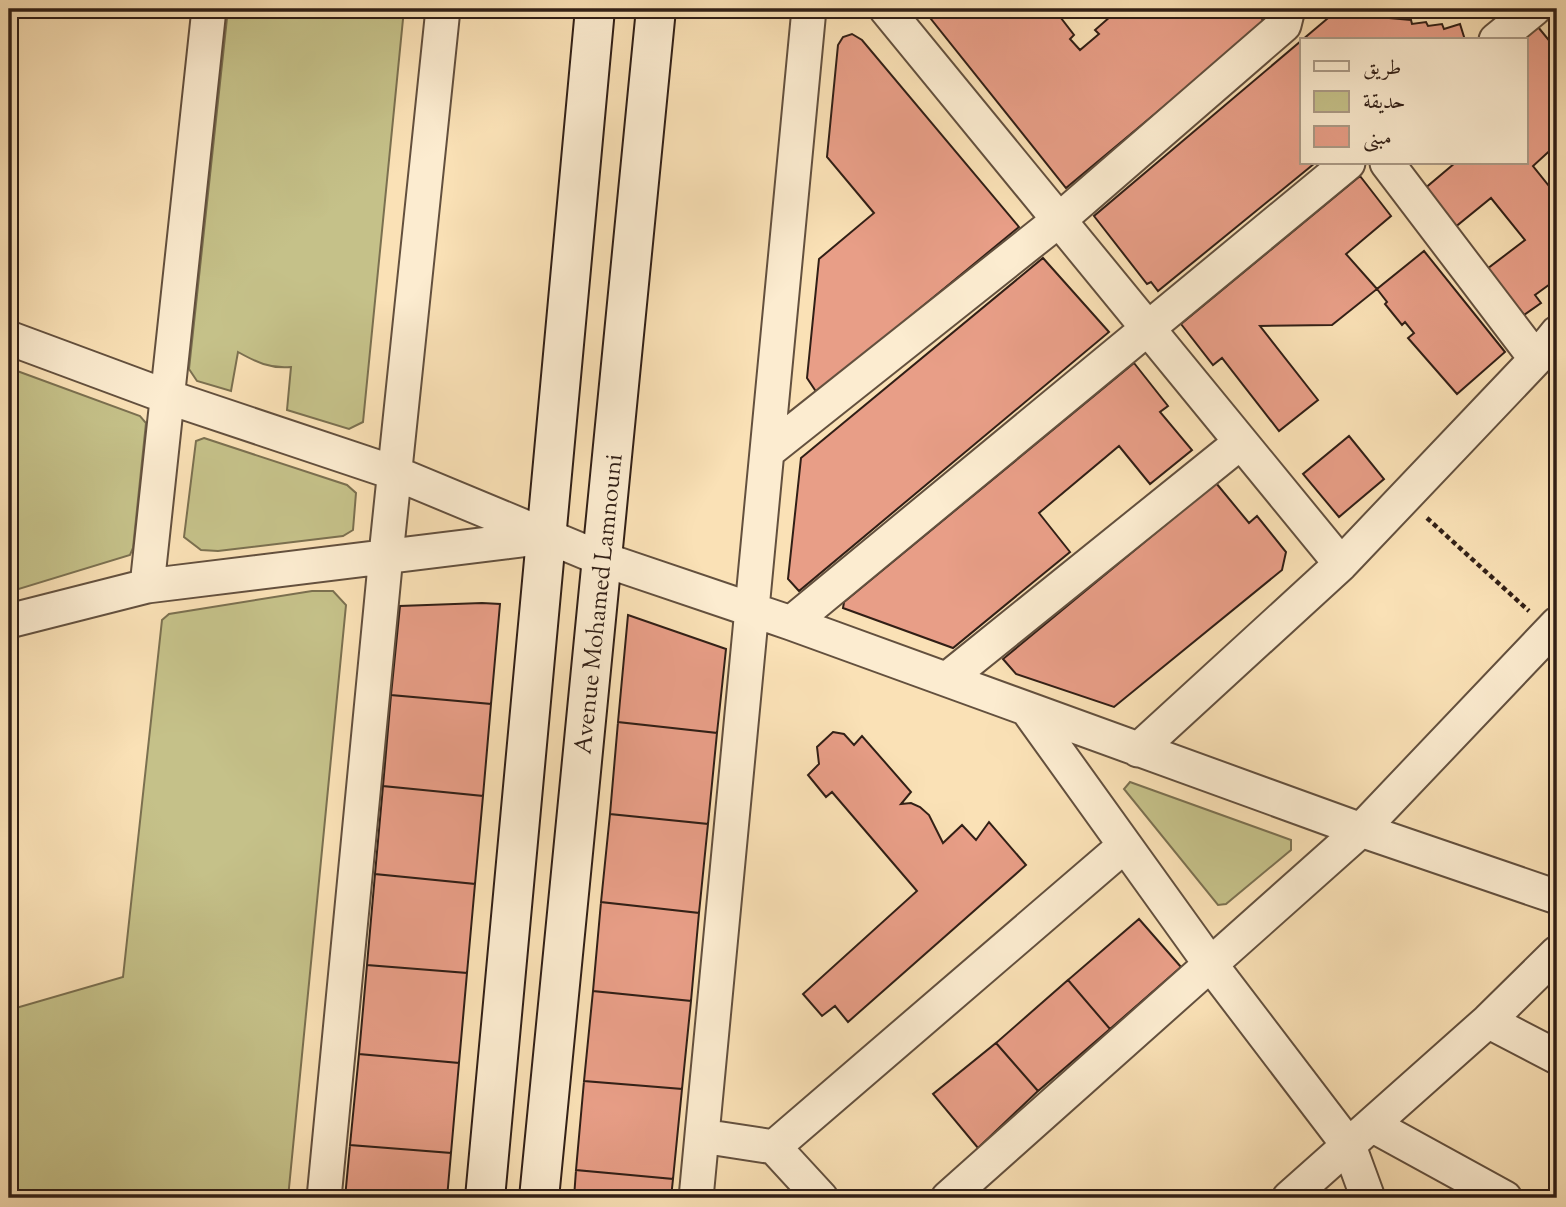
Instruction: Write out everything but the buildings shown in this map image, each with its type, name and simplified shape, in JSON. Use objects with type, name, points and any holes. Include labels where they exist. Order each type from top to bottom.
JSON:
[{"type":"street","points":[[147,586],[209,9]]},
{"type":"street","points":[[324,1198],[386,555],[443,9]]},
{"type":"street","points":[[485,1198],[595,9]]},
{"type":"street","name":"Avenue Mohamed Lamnouni","points":[[539,1198],[656,9]]},
{"type":"street","points":[[696,1198],[809,9]]},
{"type":"street","points":[[886,9],[1341,564]]},
{"type":"street","points":[[767,452],[1059,220],[1284,24],[1288,9]]},
{"type":"street","points":[[1498,38],[1534,9]]},
{"type":"street","points":[[791,623],[1347,164]]},
{"type":"street","points":[[1388,164],[1536,359]]},
{"type":"street","points":[[1138,750],[1341,564],[1536,359],[1557,333]]},
{"type":"street","points":[[9,338],[168,397],[395,472],[602,559],[752,609],[1361,830],[1557,897]]},
{"type":"street","points":[[947,680],[1241,442]]},
{"type":"street","points":[[9,621],[147,586],[546,537]]},
{"type":"street","points":[[948,1198],[1361,830],[1554,627]]},
{"type":"street","points":[[1027,709],[1211,965],[1361,1136],[1505,1198]]},
{"type":"street","points":[[774,1147],[1124,846]]},
{"type":"street","points":[[1290,1198],[1488,1021],[1557,953]]},
{"type":"street","points":[[1488,1021],[1557,1057]]},
{"type":"street","points":[[702,1136],[774,1147],[821,1198]]},
{"type":"street","points":[[1361,1136],[1368,1198]]},
{"type":"path","points":[[1406,498],[1554,627]]},
{"type":"green space","points":[[228,9],[404,9],[363,422],[349,429],[287,410],[291,367],[263,364],[238,352],[231,391],[197,381],[189,369]]},
{"type":"green space","points":[[9,368],[140,416],[146,423],[133,548],[130,555],[9,592]]},
{"type":"green space","points":[[204,438],[347,485],[356,493],[353,530],[343,536],[218,551],[201,550],[184,537],[196,441]]},
{"type":"green space","points":[[312,591],[333,591],[346,605],[288,1198],[9,1198],[9,1010],[123,977],[162,620],[169,614]]},
{"type":"green space","points":[[1130,782],[1291,840],[1291,850],[1226,904],[1218,905],[1124,789]]}]
